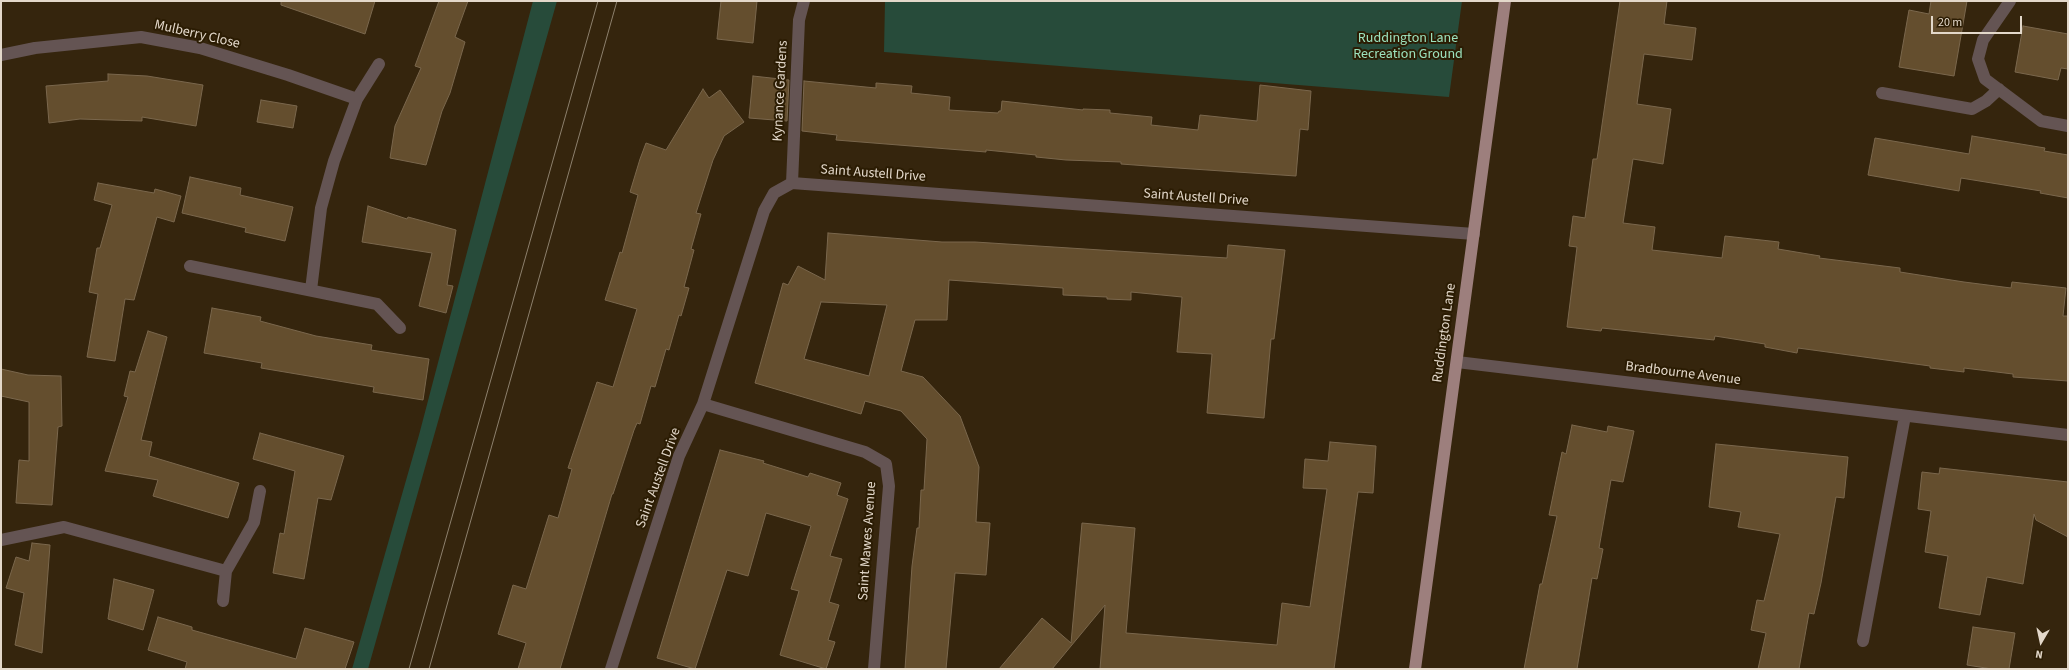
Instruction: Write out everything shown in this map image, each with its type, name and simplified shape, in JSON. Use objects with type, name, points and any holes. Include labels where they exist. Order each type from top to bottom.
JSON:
[{"type":"main road","name":"Ruddington Lane","points":[[1416,669],[1505,1]]},
{"type":"street","name":"Kynance Gardens","points":[[792,183],[799,20],[804,1]]},
{"type":"street","points":[[2010,1],[1983,40],[1978,59],[1985,80],[2041,121],[2068,126]]},
{"type":"street","name":"Mulberry Close","points":[[1,55],[35,48],[141,37],[200,48],[288,75],[357,99]]},
{"type":"street","points":[[311,290],[321,208],[334,161],[357,99],[379,64]]},
{"type":"street","points":[[1882,93],[1972,109],[1986,101],[1999,89]]},
{"type":"street","name":"Saint Austell Drive","points":[[611,669],[679,456],[703,404],[764,211],[774,193],[792,183],[1474,234]]},
{"type":"street","points":[[190,266],[377,304],[400,328]]},
{"type":"street","name":"Bradbourne Avenue","points":[[1457,362],[2068,436]]},
{"type":"street","name":"Saint Mawes Avenue","points":[[703,404],[865,452],[886,464],[889,486],[874,669]]},
{"type":"street","points":[[1863,641],[1905,416]]},
{"type":"street","points":[[223,602],[226,571],[254,522],[260,491]]},
{"type":"street","points":[[1,540],[64,527],[226,571]]},
{"type":"green space","points":[[533,1],[557,1],[368,669],[352,669],[419,435]]},
{"type":"green space","name":"Ruddington Lane Recreation Ground","points":[[885,1],[1462,1],[1449,97],[884,52]]},
{"type":"building","points":[[281,1],[375,1],[365,34],[281,5]]},
{"type":"building","points":[[439,1],[468,1],[455,37],[465,42],[426,165],[390,158],[395,126],[421,68],[415,66]]},
{"type":"building","points":[[721,1],[757,1],[753,43],[717,39]]},
{"type":"building","points":[[1620,1],[1667,1],[1664,24],[1696,28],[1692,60],[1644,54],[1637,104],[1671,109],[1663,164],[1633,159],[1623,223],[1655,227],[1652,250],[1722,258],[1725,236],[1779,242],[1778,249],[1820,256],[1819,258],[1900,268],[1900,272],[1964,282],[2011,288],[2012,282],[2066,288],[2063,316],[2068,316],[2068,381],[2013,377],[2013,374],[1964,368],[1964,372],[1930,368],[1930,366],[1798,348],[1797,353],[1765,347],[1765,344],[1715,336],[1714,340],[1602,328],[1601,331],[1567,327],[1577,247],[1569,246],[1573,216],[1585,218],[1593,159],[1597,159]]},
{"type":"building","points":[[1931,1],[1967,1],[1954,76],[1899,67],[1909,10],[1929,14]]},
{"type":"building","points":[[2023,26],[2068,34],[2068,69],[2061,68],[2058,80],[2015,72]]},
{"type":"building","points":[[108,74],[147,76],[203,85],[196,126],[142,117],[142,121],[80,119],[49,123],[46,86],[108,81]]},
{"type":"building","points":[[753,76],[789,80],[787,121],[749,118]]},
{"type":"building","points":[[804,81],[876,88],[876,83],[912,86],[911,93],[950,97],[949,110],[998,113],[1001,111],[1002,101],[1083,110],[1110,110],[1110,113],[1152,117],[1151,125],[1198,130],[1200,115],[1257,121],[1260,85],[1311,91],[1308,130],[1300,129],[1296,176],[1121,164],[1121,162],[1066,160],[1036,157],[1036,155],[986,150],[986,152],[836,140],[837,135],[802,131]]},
{"type":"building","points":[[703,89],[709,98],[720,90],[744,122],[724,136],[713,160],[696,213],[701,214],[691,249],[694,250],[684,287],[689,288],[681,316],[679,315],[669,350],[666,349],[655,387],[651,386],[640,424],[637,423],[634,430],[612,494],[560,669],[518,669],[526,643],[498,634],[513,585],[526,589],[549,515],[558,518],[572,469],[568,468],[597,382],[613,387],[637,309],[605,300],[620,252],[622,253],[638,195],[630,192],[640,159],[646,143],[666,150]]},
{"type":"building","points":[[261,100],[297,106],[293,128],[257,122]]},
{"type":"building","points":[[1972,136],[2045,148],[2044,151],[2068,155],[2068,198],[2040,193],[2041,191],[1961,178],[1959,191],[1868,175],[1875,138],[1969,154]]},
{"type":"building","points":[[190,177],[241,188],[240,195],[293,207],[285,241],[245,232],[246,228],[182,213]]},
{"type":"building","points":[[98,183],[154,193],[155,189],[181,196],[174,222],[157,217],[134,300],[125,299],[115,361],[87,357],[98,294],[89,292],[97,248],[100,248],[112,205],[94,200]]},
{"type":"building","points":[[368,206],[407,219],[408,217],[456,230],[447,285],[453,286],[446,313],[419,306],[432,253],[362,242]]},
{"type":"building","points":[[828,233],[942,242],[975,242],[1227,258],[1228,245],[1285,250],[1274,339],[1271,339],[1264,418],[1207,413],[1212,354],[1177,352],[1182,297],[1131,292],[1131,300],[1107,299],[1107,297],[1063,295],[1063,288],[949,280],[947,320],[915,320],[901,371],[923,377],[960,416],[979,467],[976,522],[990,523],[986,575],[955,573],[946,669],[905,669],[912,566],[917,528],[919,528],[921,490],[924,490],[927,439],[901,411],[865,401],[861,414],[755,383],[783,283],[788,285],[798,266],[825,280]],"holes":[[[821,302],[887,305],[869,376],[804,359]]]},
{"type":"building","points":[[212,308],[261,317],[260,321],[316,336],[372,345],[371,350],[429,359],[423,400],[373,392],[374,387],[261,368],[262,363],[204,353]]},
{"type":"building","points":[[148,331],[167,337],[141,440],[152,442],[149,456],[239,483],[228,518],[153,496],[158,480],[105,471],[128,397],[124,396],[130,371],[135,372]]},
{"type":"building","points":[[1,369],[28,375],[61,376],[62,426],[58,427],[52,505],[16,503],[19,460],[29,461],[29,402],[1,396]]},
{"type":"building","points":[[1572,425],[1607,432],[1608,426],[1634,431],[1623,482],[1611,480],[1599,548],[1603,549],[1597,579],[1592,578],[1577,669],[1524,669],[1540,584],[1542,584],[1557,516],[1549,515],[1562,452],[1566,454]]},
{"type":"building","points":[[260,433],[344,456],[331,500],[318,498],[304,579],[273,573],[280,533],[284,534],[295,471],[253,459]]},
{"type":"building","points":[[1330,442],[1376,446],[1373,493],[1358,492],[1334,669],[1100,669],[1105,605],[1052,669],[999,669],[1042,618],[1071,643],[1082,523],[1135,528],[1126,633],[1277,645],[1282,603],[1310,607],[1327,489],[1303,488],[1305,459],[1328,461]]},
{"type":"building","points":[[1716,444],[1848,457],[1844,498],[1836,497],[1821,583],[1814,614],[1809,613],[1799,669],[1758,669],[1766,633],[1751,630],[1757,600],[1764,601],[1780,534],[1738,527],[1741,512],[1709,507]]},
{"type":"building","points":[[720,450],[764,461],[763,463],[808,477],[810,473],[841,483],[837,495],[848,499],[830,556],[842,559],[829,602],[839,605],[828,640],[835,642],[826,669],[780,655],[799,591],[791,589],[811,526],[766,513],[748,576],[727,570],[695,669],[657,658]]},
{"type":"building","points":[[1940,468],[2068,482],[2068,537],[2036,520],[2034,514],[2023,584],[1987,577],[1980,615],[1939,608],[1948,556],[1925,552],[1931,511],[1918,509],[1922,472],[1939,474]]},
{"type":"building","points":[[32,543],[50,545],[42,653],[15,645],[24,593],[6,588],[16,557],[29,561]]},
{"type":"building","points":[[114,579],[154,590],[143,630],[108,619]]},
{"type":"building","points":[[158,617],[192,627],[192,630],[296,659],[305,628],[354,642],[345,669],[185,669],[187,662],[148,650]]},
{"type":"building","points":[[1973,627],[2015,633],[2009,669],[1992,669],[1967,665]]},
{"type":"tram line","points":[[409,669],[598,1]]},
{"type":"tram line","points":[[429,669],[617,1]]}]
